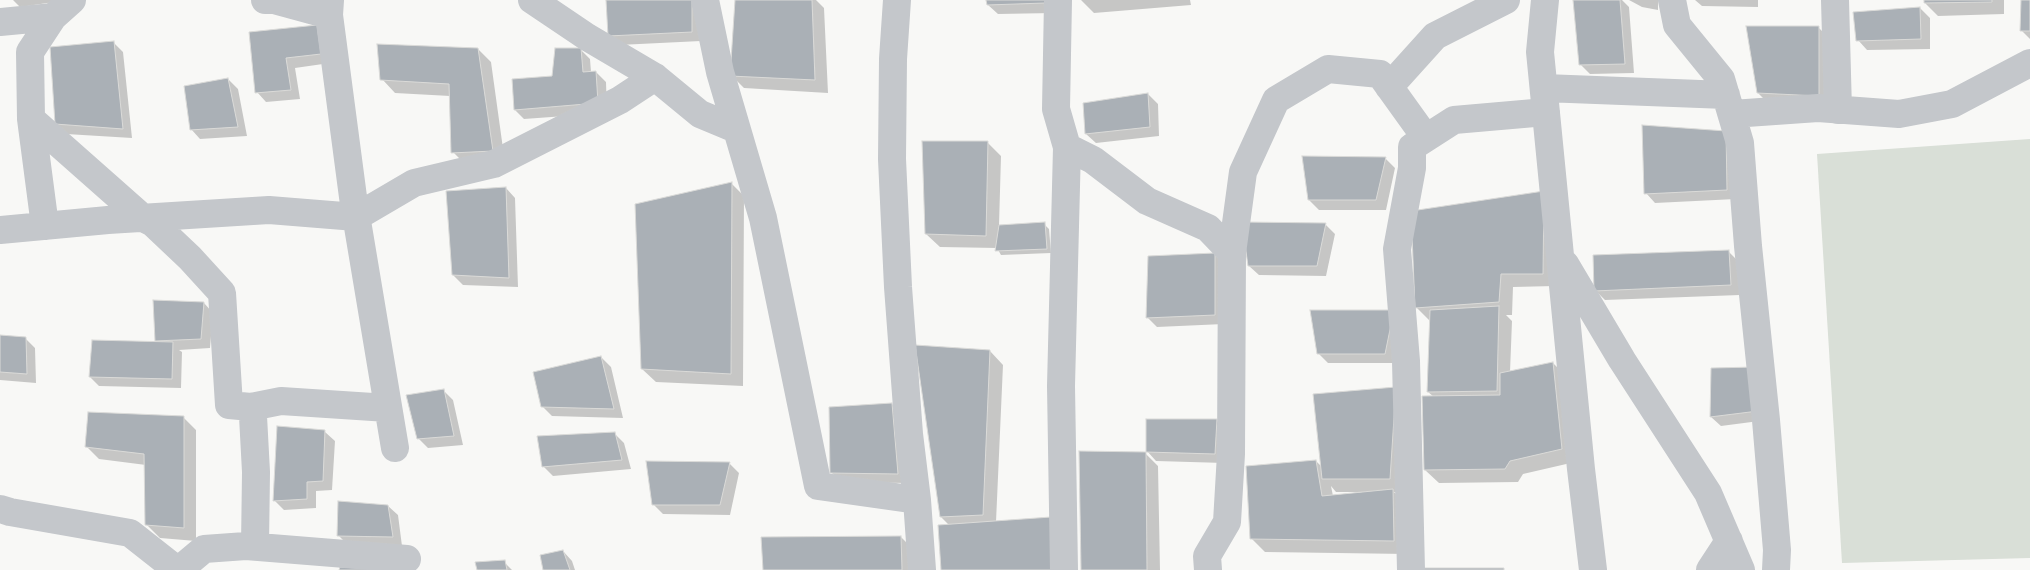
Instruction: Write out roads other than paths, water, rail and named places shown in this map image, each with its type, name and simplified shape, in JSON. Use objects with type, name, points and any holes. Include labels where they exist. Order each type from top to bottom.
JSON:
[{"type":"street","points":[[265,0],[332,4],[356,217],[394,448]]},
{"type":"street","points":[[532,0],[587,38],[655,76],[700,114],[736,129]]},
{"type":"street","points":[[705,0],[720,72],[763,218],[818,486],[917,500]]},
{"type":"street","points":[[897,0],[893,59],[892,159],[898,287],[922,570]]},
{"type":"street","points":[[1058,0],[1056,109],[1067,147],[1061,386],[1064,570]]},
{"type":"street","points":[[1389,87],[1436,36],[1506,0]]},
{"type":"street","points":[[1545,0],[1540,52],[1593,570]]},
{"type":"street","points":[[1672,0],[1677,25],[1721,78],[1740,143],[1768,448],[1776,570]]},
{"type":"street","points":[[1835,0],[1838,110]]},
{"type":"street","points":[[0,22],[62,8]]},
{"type":"street","points":[[45,226],[31,119],[30,52],[62,8]]},
{"type":"street","points":[[1411,570],[1406,360],[1397,249],[1412,168],[1412,147],[1454,120],[1545,100],[1818,108],[1899,114],[1952,104],[2030,63]]},
{"type":"street","points":[[1208,570],[1207,556],[1227,522],[1231,454],[1232,253],[1243,172],[1276,100],[1328,69],[1380,74],[1426,138]]},
{"type":"street","points":[[0,230],[269,210],[356,217],[414,183],[494,164],[620,100],[655,76]]},
{"type":"street","points":[[31,119],[143,218],[153,223],[190,258],[222,293],[229,405],[251,407],[281,401],[388,408]]},
{"type":"street","points":[[1067,147],[1093,160],[1147,202],[1208,228],[1232,253]]},
{"type":"street","points":[[1561,258],[1622,360],[1708,492],[1741,570]]},
{"type":"street","points":[[251,407],[256,472],[255,546]]},
{"type":"street","points":[[0,509],[130,533],[178,570],[204,549],[255,546],[407,559]]},
{"type":"street","points":[[1710,570],[1729,541]]}]
